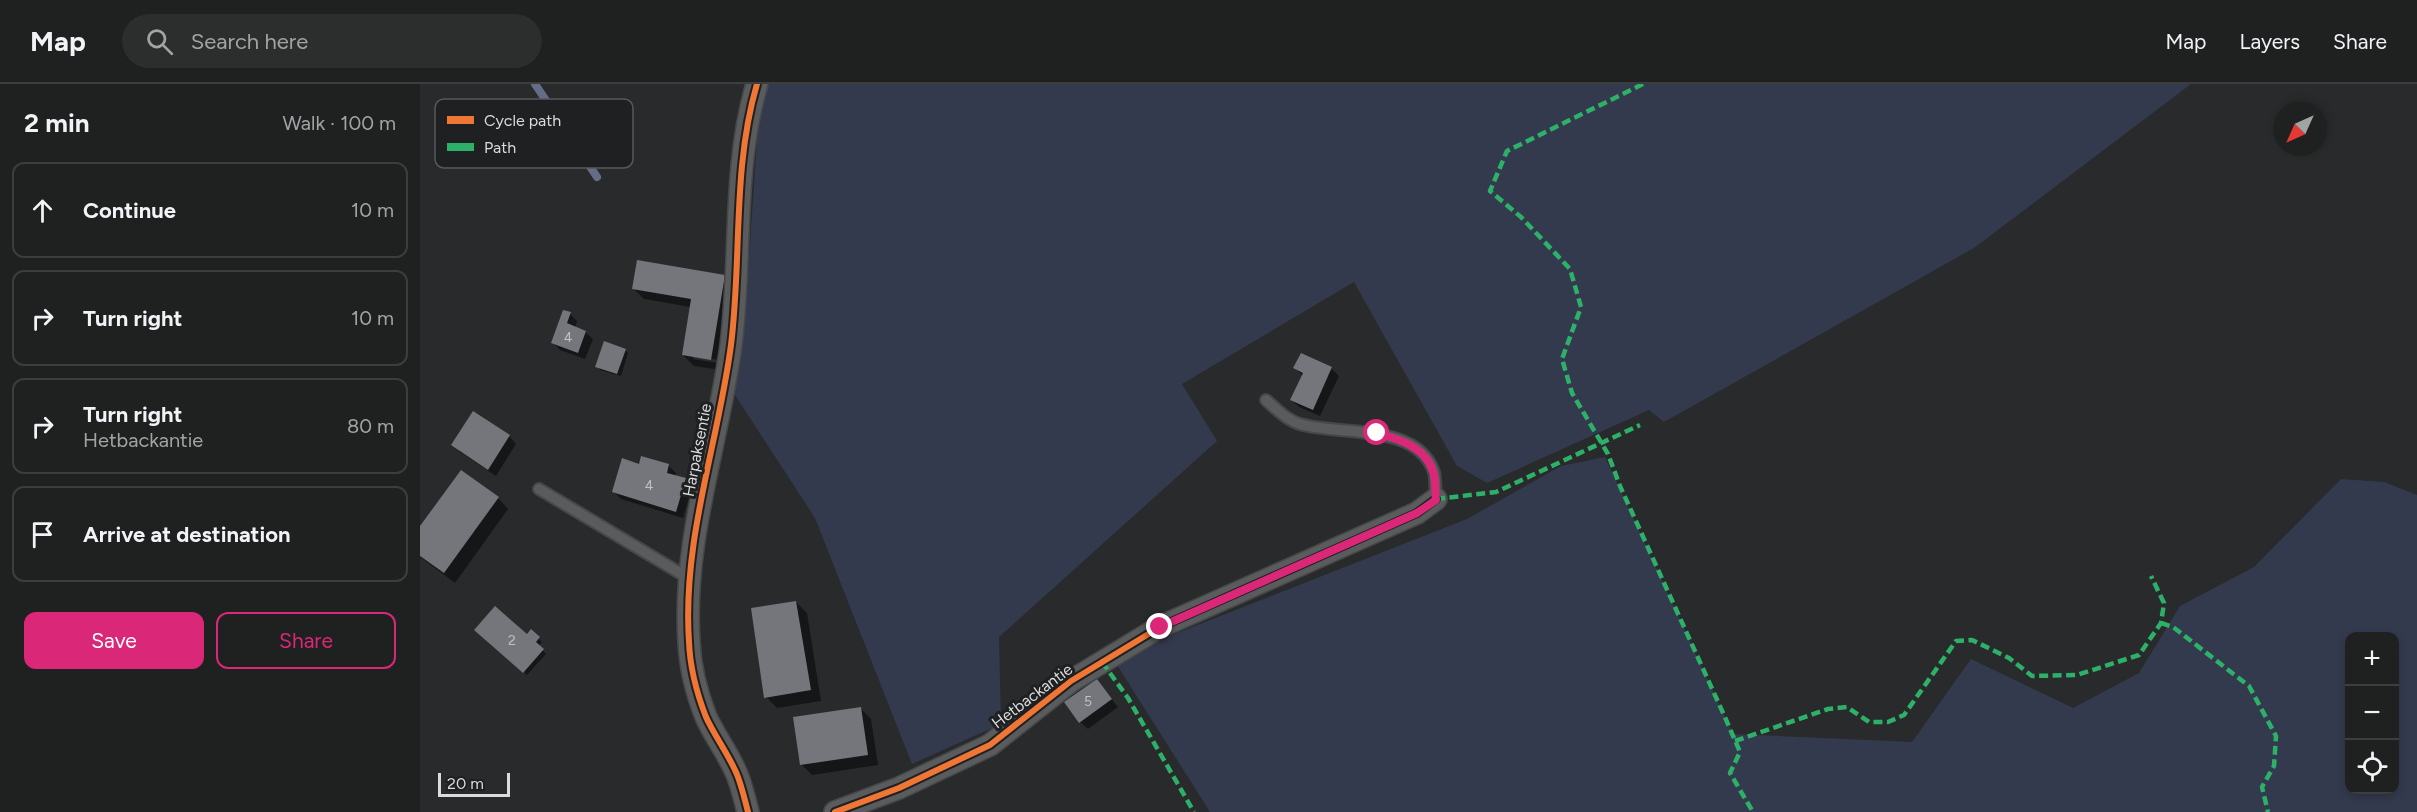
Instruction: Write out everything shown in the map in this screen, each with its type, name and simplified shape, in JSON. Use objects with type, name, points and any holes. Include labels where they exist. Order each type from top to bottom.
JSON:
[{"type":"street","name":"Harpaksentie","points":[[748,812],[738,776],[706,716],[693,669],[689,641],[690,560],[707,462],[731,348],[738,286],[741,163],[749,110],[757,84]]},
{"type":"street","name":"Hetbackantie","points":[[835,812],[899,788],[990,745],[1071,681],[1160,627],[1417,513],[1436,500]]},
{"type":"lane","points":[[1266,400],[1280,413],[1298,423],[1377,433],[1400,440],[1415,448],[1422,453],[1434,472],[1436,500]]},
{"type":"lane","points":[[539,489],[690,579]]},
{"type":"shaded area","points":[[768,84],[2191,84],[1974,248],[1664,422],[1649,410],[1487,483],[1457,466],[1354,282],[1182,384],[1217,441],[999,637],[1001,724],[912,764],[815,518],[731,389],[747,288],[759,110]]},
{"type":"shaded area","points":[[1605,457],[1733,734],[1912,742],[1971,659],[2073,708],[2139,673],[2180,606],[2254,567],[2341,479],[2384,482],[2417,495],[2417,812],[1210,812],[1117,665],[1167,637],[1467,519],[1561,466]]},
{"type":"building","points":[[637,260],[725,275],[711,360],[682,355],[691,299],[632,289]]},
{"type":"building","points":[[563,310],[571,312],[567,323],[586,331],[578,353],[551,343]]},
{"type":"building","points":[[604,341],[626,349],[617,374],[595,367]]},
{"type":"building","points":[[1301,353],[1332,367],[1313,410],[1290,400],[1303,373],[1293,368]]},
{"type":"building","points":[[473,411],[510,435],[488,470],[451,445]]},
{"type":"building","points":[[641,456],[669,464],[667,473],[686,478],[676,512],[612,492],[622,458],[639,464]]},
{"type":"building","points":[[461,470],[499,497],[444,573],[420,556],[420,526]]},
{"type":"building","points":[[796,601],[811,690],[764,698],[751,608]]},
{"type":"building","points":[[495,606],[527,634],[531,629],[540,637],[536,642],[544,649],[523,673],[474,630]]},
{"type":"building","points":[[1097,679],[1112,699],[1079,723],[1064,702]]},
{"type":"building","points":[[861,707],[868,755],[800,765],[793,717]]},
{"type":"waterway","points":[[535,84],[545,99]]},
{"type":"waterway","points":[[591,168],[597,177]]},
{"type":"marked path","points":[[1643,84],[1507,151],[1490,191],[1521,217],[1570,269],[1581,307],[1562,359],[1572,393],[1608,454],[1620,486],[1740,752],[1730,773],[1753,812]]},
{"type":"marked path","points":[[1436,499],[1496,492],[1640,425]]},
{"type":"marked path","points":[[1735,741],[1828,709],[1847,707],[1869,722],[1888,722],[1904,715],[1956,641],[1972,640],[2009,658],[2032,676],[2077,675],[2139,655],[2161,623],[2164,603],[2151,576]]},
{"type":"marked path","points":[[2161,623],[2173,627],[2249,686],[2276,736],[2274,766],[2262,787],[2268,812]]},
{"type":"marked path","points":[[1102,662],[1128,698],[1194,812]]},
{"type":"cycle path","points":[[748,812],[738,777],[706,717],[697,689],[692,670],[688,604],[702,492],[731,345],[744,148],[757,84]]},
{"type":"cycle path","points":[[835,812],[899,788],[990,745],[1071,681],[1160,627],[1417,513],[1436,499]]},
{"type":"route","points":[[1160,627],[1417,513],[1436,500],[1434,472],[1422,453],[1400,440],[1377,433]]}]
